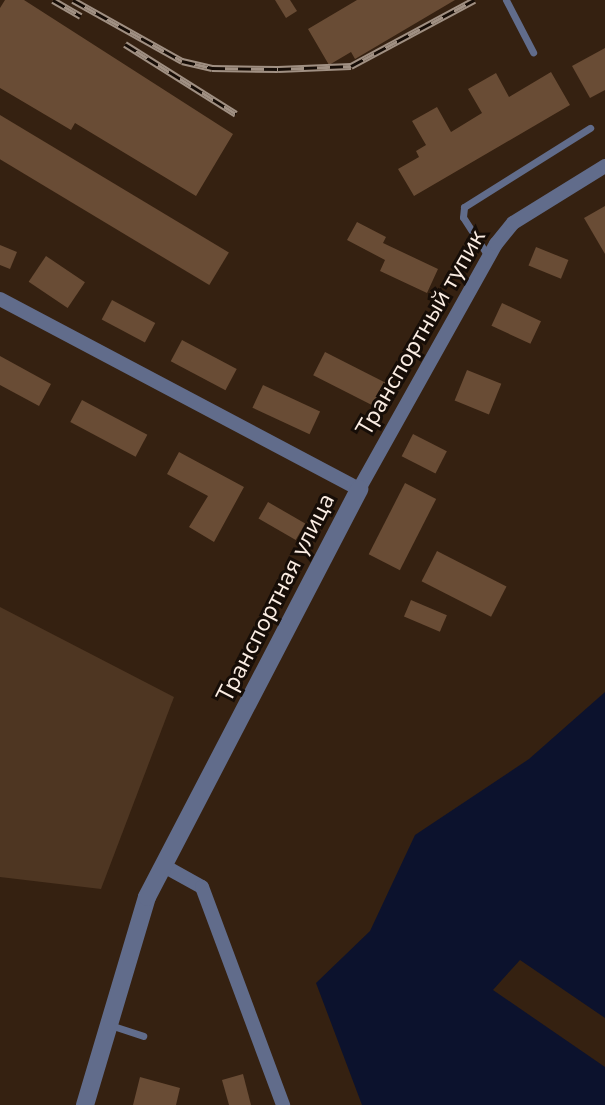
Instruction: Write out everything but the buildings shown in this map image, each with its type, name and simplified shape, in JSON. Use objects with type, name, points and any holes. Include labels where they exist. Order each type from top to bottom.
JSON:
[{"type":"street","name":"Транспортный тупик","points":[[359,489],[489,257],[513,223],[605,166]]},
{"type":"street","name":"Транспортная улица","points":[[0,299],[359,489],[147,897],[85,1105]]},
{"type":"street","points":[[164,866],[202,887],[283,1105]]},
{"type":"lane","points":[[506,0],[533,52]]},
{"type":"lane","points":[[489,257],[463,216],[464,207],[590,128]]},
{"type":"lane","points":[[109,1025],[143,1036]]},
{"type":"shaded area","points":[[0,607],[174,697],[101,889],[0,877]]},
{"type":"water","points":[[605,692],[605,1018],[520,960],[493,990],[605,1067],[605,1105],[362,1105],[316,983],[370,931],[415,835],[529,759]]},
{"type":"railway","points":[[53,0],[81,16]]},
{"type":"railway","points":[[73,0],[182,61],[212,68],[278,69],[351,66],[474,0]]},
{"type":"railway","points":[[125,44],[236,114]]}]
